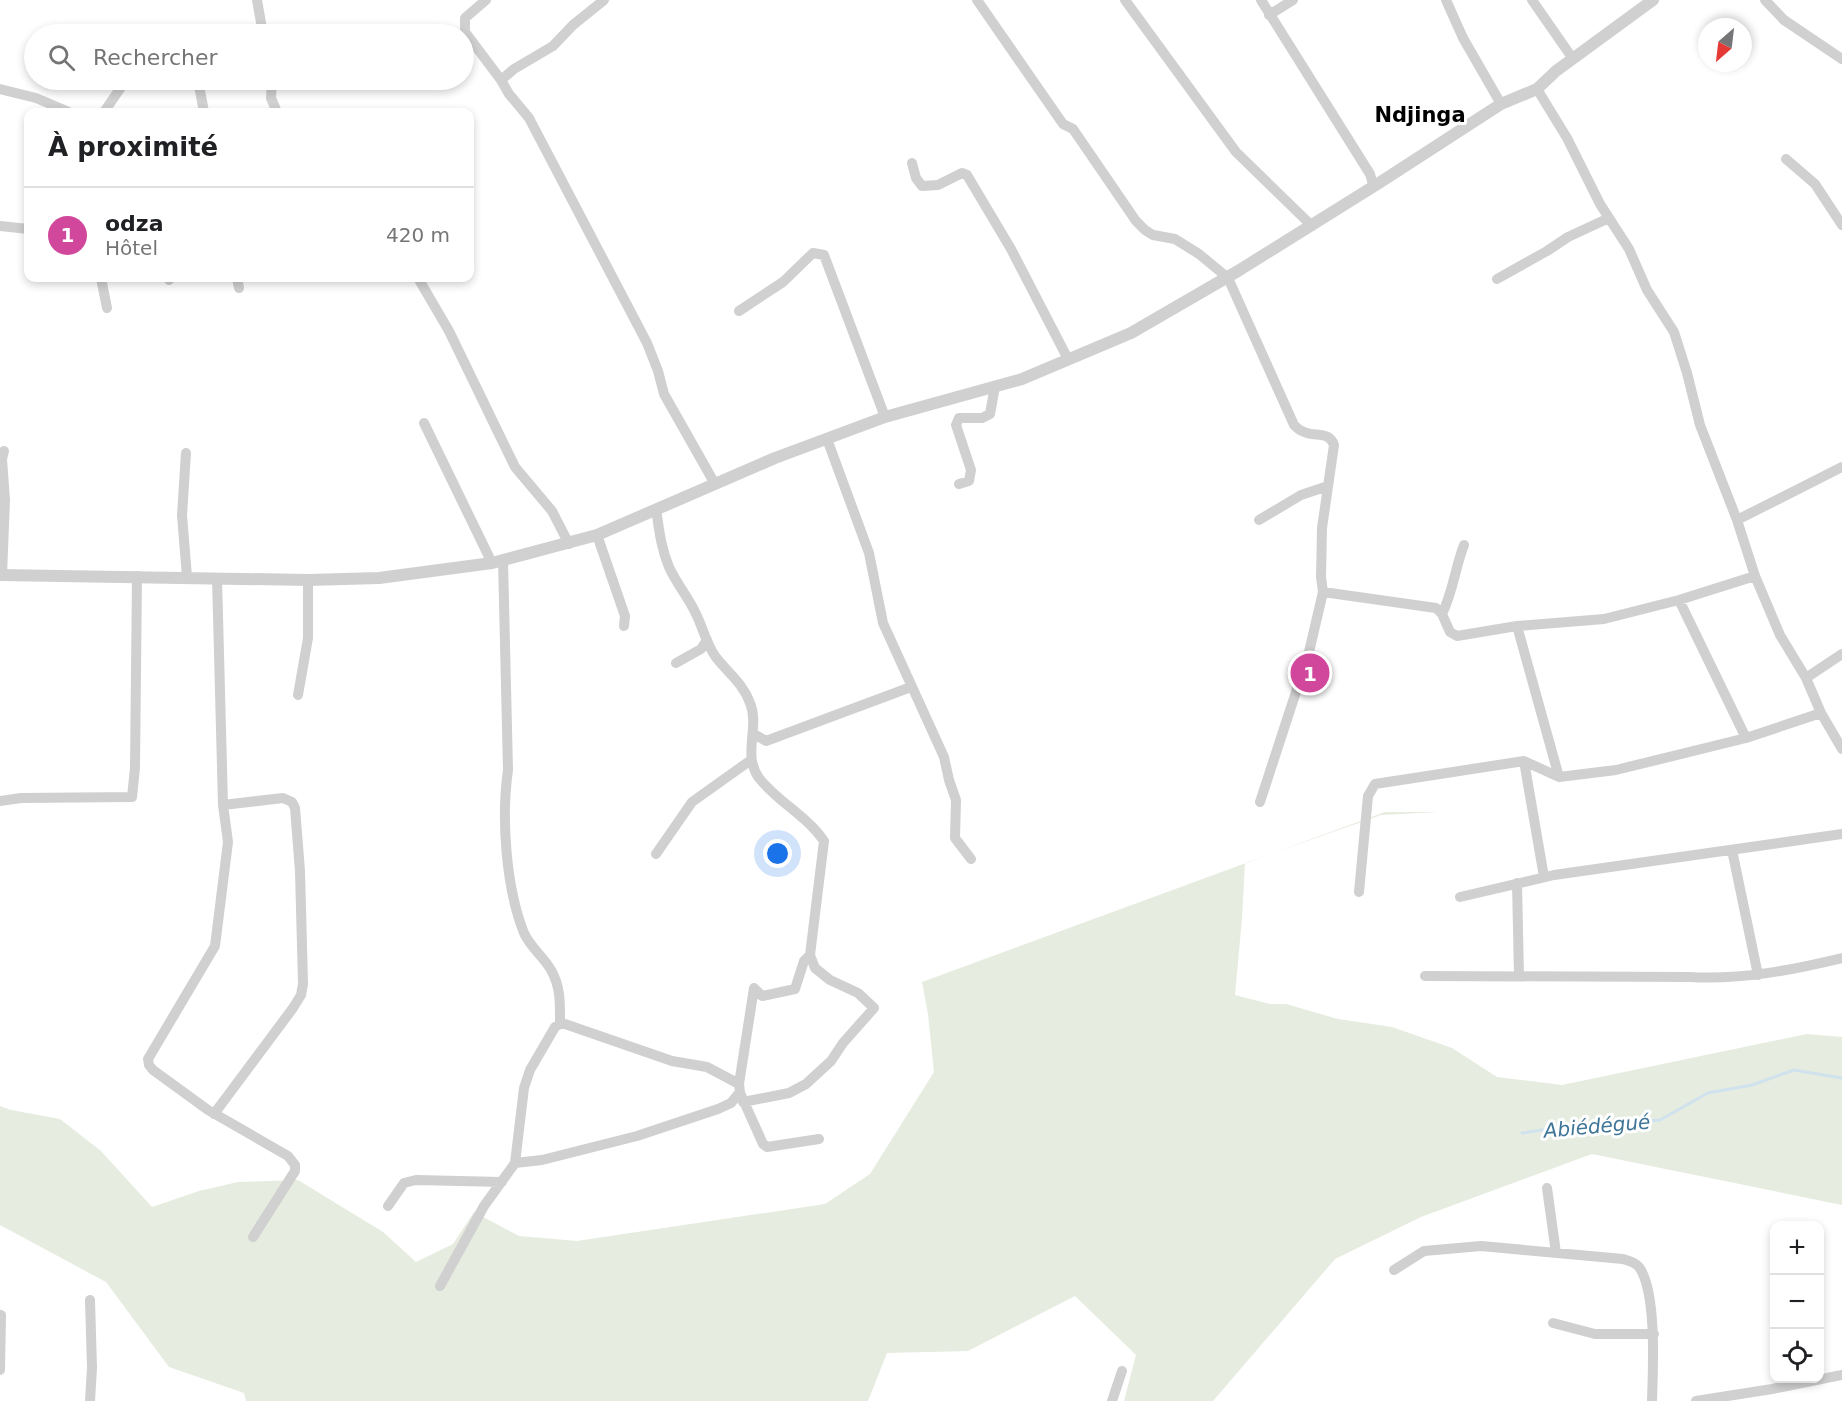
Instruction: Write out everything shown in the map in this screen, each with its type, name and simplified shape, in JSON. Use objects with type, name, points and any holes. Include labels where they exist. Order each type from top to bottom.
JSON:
[{"type":"street","points":[[257,0],[261,24]]},
{"type":"street","points":[[465,24],[465,18],[486,0]]},
{"type":"street","points":[[501,80],[514,69],[553,46],[573,25],[604,0]]},
{"type":"street","points":[[977,0],[1063,124],[1073,129],[1136,221],[1153,235],[1175,239],[1191,249],[1227,278],[1294,425],[1302,432],[1328,435],[1334,445],[1322,528],[1323,592],[1309,652],[1260,802]]},
{"type":"street","points":[[1125,0],[1236,152],[1312,226]]},
{"type":"street","points":[[1261,0],[1370,174],[1372,182],[1378,184]]},
{"type":"street","points":[[1269,15],[1293,0]]},
{"type":"street","points":[[1446,0],[1463,38],[1501,104]]},
{"type":"street","points":[[1532,0],[1573,59]]},
{"type":"street","points":[[4,451],[2,459],[1,575],[308,580],[379,578],[498,562],[569,544],[597,535],[774,458],[885,417],[1022,379],[1131,333],[1312,226],[1501,104],[1538,89],[1556,71],[1653,0]]},
{"type":"street","points":[[1765,0],[1784,20],[1842,58]]},
{"type":"street","points":[[474,44],[529,118],[546,149],[647,343],[664,394],[715,484]]},
{"type":"street","points":[[0,89],[36,98],[60,108]]},
{"type":"street","points":[[1538,89],[1567,138],[1587,180],[1629,249],[1652,300],[1674,332],[1700,425],[1737,520],[1755,576],[1780,634],[1806,678],[1821,713],[1842,749]]},
{"type":"street","points":[[107,108],[119,90]]},
{"type":"street","points":[[200,90],[203,108]]},
{"type":"street","points":[[271,90],[271,98],[275,108]]},
{"type":"street","points":[[1786,159],[1815,184],[1842,225]]},
{"type":"street","points":[[912,163],[916,178],[922,186],[938,185],[962,173],[967,175],[1011,249],[1068,359]]},
{"type":"street","points":[[1497,279],[1547,252],[1568,237],[1609,218]]},
{"type":"street","points":[[0,226],[24,229]]},
{"type":"street","points":[[739,312],[783,282],[813,253],[824,255],[885,417]]},
{"type":"street","points":[[102,282],[107,308]]},
{"type":"street","points":[[420,282],[449,331],[515,466],[552,510],[569,544]]},
{"type":"street","points":[[959,484],[969,481],[971,470],[956,425],[959,418],[982,418],[990,414],[995,386]]},
{"type":"street","points":[[424,423],[498,562],[508,758],[504,796],[508,874],[525,934],[551,970],[560,992],[560,1024]]},
{"type":"street","points":[[827,439],[869,553],[883,623],[944,757],[956,800],[955,838],[971,859]]},
{"type":"street","points":[[186,453],[182,515],[187,577]]},
{"type":"street","points":[[1737,520],[1842,467]]},
{"type":"street","points":[[1259,520],[1301,495],[1328,486]]},
{"type":"street","points":[[656,509],[661,541],[669,567],[696,612],[715,656],[735,677],[751,704],[754,734],[751,760],[758,777],[815,828],[824,841],[810,955],[815,968],[830,980],[858,993],[874,1008],[843,1043],[831,1061],[806,1084],[789,1093],[741,1093]]},
{"type":"street","points":[[597,535],[625,616],[624,626]]},
{"type":"street","points":[[1442,614],[1449,602],[1457,561],[1464,545]]},
{"type":"street","points":[[0,801],[32,798],[132,797],[135,768],[138,576]]},
{"type":"street","points":[[1323,592],[1436,608],[1442,614],[1450,632],[1457,636],[1517,626],[1604,619],[1679,600],[1755,576]]},
{"type":"street","points":[[217,578],[223,805],[228,842],[215,946],[148,1059],[153,1070],[214,1114],[288,1156],[295,1165],[295,1171],[253,1237]]},
{"type":"street","points":[[298,695],[308,638],[308,580]]},
{"type":"street","points":[[1679,600],[1746,738]]},
{"type":"street","points":[[1517,626],[1559,777]]},
{"type":"street","points":[[676,663],[701,649],[707,640]]},
{"type":"street","points":[[1806,678],[1842,654]]},
{"type":"street","points":[[754,734],[766,741],[911,687]]},
{"type":"street","points":[[1359,892],[1368,796],[1375,784],[1524,762],[1559,777],[1616,770],[1746,738],[1821,713]]},
{"type":"street","points":[[656,854],[692,802],[751,760]]},
{"type":"street","points":[[1524,762],[1544,877]]},
{"type":"street","points":[[214,1114],[293,1008],[301,995],[303,984],[296,808],[292,802],[283,798],[223,805]]},
{"type":"street","points":[[1460,897],[1544,877],[1842,834]]},
{"type":"street","points":[[1732,850],[1758,975]]},
{"type":"street","points":[[1517,883],[1519,976]]},
{"type":"street","points":[[515,1163],[542,1160],[637,1136],[730,1103],[741,1093],[754,988],[762,996],[795,989],[804,961],[810,955]]},
{"type":"street","points":[[1425,976],[1721,979],[1802,968],[1842,958]]},
{"type":"street","points":[[440,1286],[484,1206],[515,1163],[524,1088],[530,1070],[555,1027],[560,1024],[672,1061],[708,1067],[741,1093],[763,1144],[767,1148],[819,1139]]},
{"type":"street","points":[[388,1206],[404,1183],[416,1180],[502,1182]]},
{"type":"street","points":[[1547,1188],[1556,1252]]},
{"type":"street","points":[[1394,1270],[1424,1251],[1481,1246],[1623,1258],[1638,1266],[1646,1279],[1654,1334],[1652,1401]]},
{"type":"street","points":[[90,1300],[92,1368],[90,1401]]},
{"type":"street","points":[[0,1370],[1,1315]]},
{"type":"street","points":[[1553,1323],[1595,1334],[1654,1334]]},
{"type":"street","points":[[1112,1401],[1122,1371]]},
{"type":"street","points":[[1696,1401],[1842,1375]]},
{"type":"shaded area","points":[[1385,812],[1439,812],[1381,815],[1273,853]]},
{"type":"shaded area","points":[[1245,863],[1235,995],[1270,1004],[1286,1004],[1338,1019],[1392,1027],[1452,1048],[1497,1077],[1562,1085],[1807,1034],[1842,1037],[1842,1205],[1592,1154],[1421,1217],[1335,1259],[1213,1401],[1124,1401],[1136,1355],[1075,1296],[968,1351],[887,1353],[868,1401],[246,1401],[244,1393],[169,1367],[106,1282],[0,1225],[0,1106],[60,1119],[101,1151],[152,1207],[199,1191],[238,1182],[298,1180],[383,1232],[416,1262],[453,1244],[474,1212],[519,1236],[577,1241],[825,1204],[870,1174],[934,1072],[922,982]]},
{"type":"waterway","name":"Abiédégué","points":[[1522,1133],[1575,1125],[1660,1120],[1708,1093],[1752,1085],[1794,1070],[1842,1078]]},
{"type":"place","name":"odza","points":[[1310,673]]},
{"type":"district","name":"Ndjinga","points":[[1420,115]]}]
